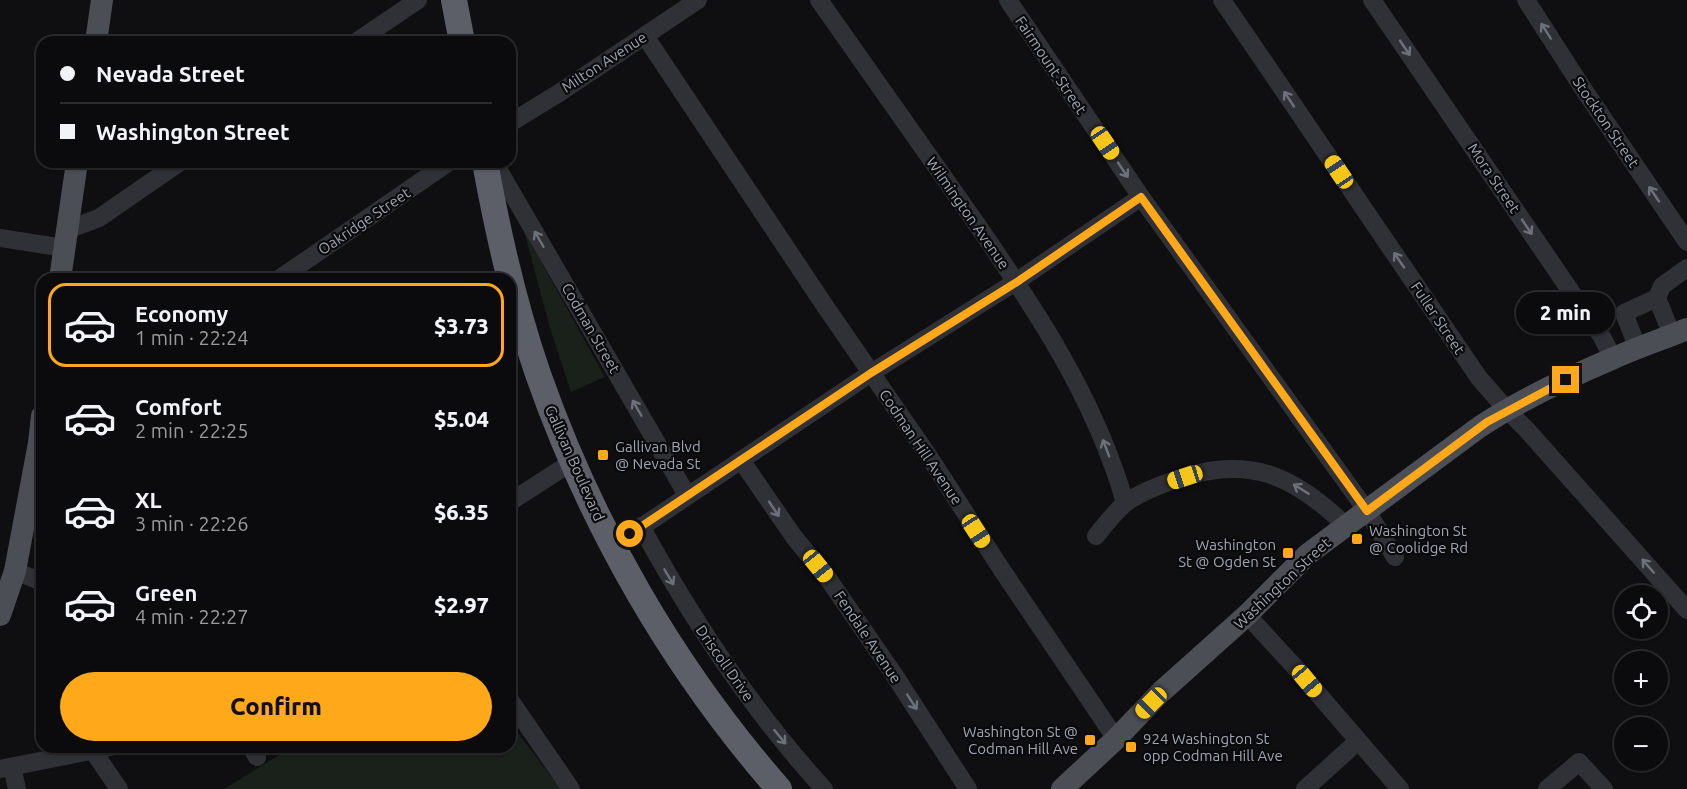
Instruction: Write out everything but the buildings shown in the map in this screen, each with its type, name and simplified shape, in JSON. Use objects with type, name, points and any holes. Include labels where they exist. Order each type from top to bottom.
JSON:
[{"type":"highway","points":[[453,0],[461,36]]},
{"type":"highway","name":"Gallivan Boulevard","points":[[486,168],[507,273]]},
{"type":"highway","name":"Gallivan Boulevard","points":[[516,321],[572,462],[613,546],[650,612],[688,671],[742,745],[779,789]]},
{"type":"main road","points":[[97,36],[102,0]]},
{"type":"main road","points":[[61,273],[76,168]]},
{"type":"main road","name":"Washington Street","points":[[1062,789],[1116,739],[1161,692],[1247,615],[1308,554],[1478,428],[1507,410],[1614,358],[1680,332]]},
{"type":"main road","points":[[0,615],[15,571],[36,458]]},
{"type":"street","points":[[365,36],[418,0]]},
{"type":"street","name":"Milton Avenue","points":[[516,119],[698,0]]},
{"type":"street","name":"Wilmington Avenue","points":[[819,0],[1017,282],[1066,362],[1105,446],[1125,503]]},
{"type":"street","name":"Fairmount Street","points":[[1008,0],[1141,197],[1367,511],[1395,557]]},
{"type":"street","name":"Fuller Street","points":[[1222,0],[1479,378],[1687,610]]},
{"type":"street","name":"Mora Street","points":[[1372,0],[1614,358]]},
{"type":"street","name":"Stockton Street","points":[[1526,0],[1687,242]]},
{"type":"street","name":"Codman Hill Avenue","points":[[645,36],[930,458],[1116,739]]},
{"type":"street","points":[[0,238],[65,239],[171,168]]},
{"type":"street","name":"Oakridge Street","points":[[288,273],[440,168]]},
{"type":"street","name":"Codman Street","points":[[497,168],[687,495]]},
{"type":"street","points":[[613,546],[871,373],[1017,282],[1141,197]]},
{"type":"street","points":[[1638,349],[1624,313],[1657,298],[1662,286],[1687,268]]},
{"type":"street","points":[[1657,298],[1680,332]]},
{"type":"street","name":"Fendale Avenue","points":[[741,460],[794,537],[829,580],[969,789]]},
{"type":"street","points":[[516,498],[572,462]]},
{"type":"street","points":[[1095,536],[1125,503],[1146,491],[1202,471],[1239,469],[1273,475],[1292,483],[1315,497],[1346,526]]},
{"type":"street","name":"Driscoll Drive","points":[[641,526],[708,640],[759,711],[824,789]]},
{"type":"street","points":[[15,571],[36,580]]},
{"type":"street","points":[[1247,615],[1400,789]]},
{"type":"street","points":[[516,709],[571,789]]},
{"type":"street","points":[[1305,789],[1358,741]]},
{"type":"street","points":[[17,789],[6,768],[81,753]]},
{"type":"street","points":[[103,753],[118,789]]},
{"type":"street","points":[[1547,789],[1579,762],[1604,789]]},
{"type":"shaded area","points":[[524,231],[605,377],[571,392],[550,328]]},
{"type":"shaded area","points":[[516,731],[561,789],[224,789],[282,753],[516,753]]},
{"type":"place","name":"Gallivan Blvd @ Nevada St","points":[[603,455]]},
{"type":"place","name":"Washington St @ Coolidge Rd","points":[[1357,539]]},
{"type":"place","name":"Washington St @ Ogden St","points":[[1288,553]]},
{"type":"place","name":"Washington St @ Codman Hill Ave","points":[[1090,740]]},
{"type":"place","name":"924 Washington St opp Codman Hill Ave","points":[[1131,747]]},
{"type":"route","points":[[630,534],[960,315],[1017,282],[1141,197],[1367,511],[1487,422],[1566,380]]}]
